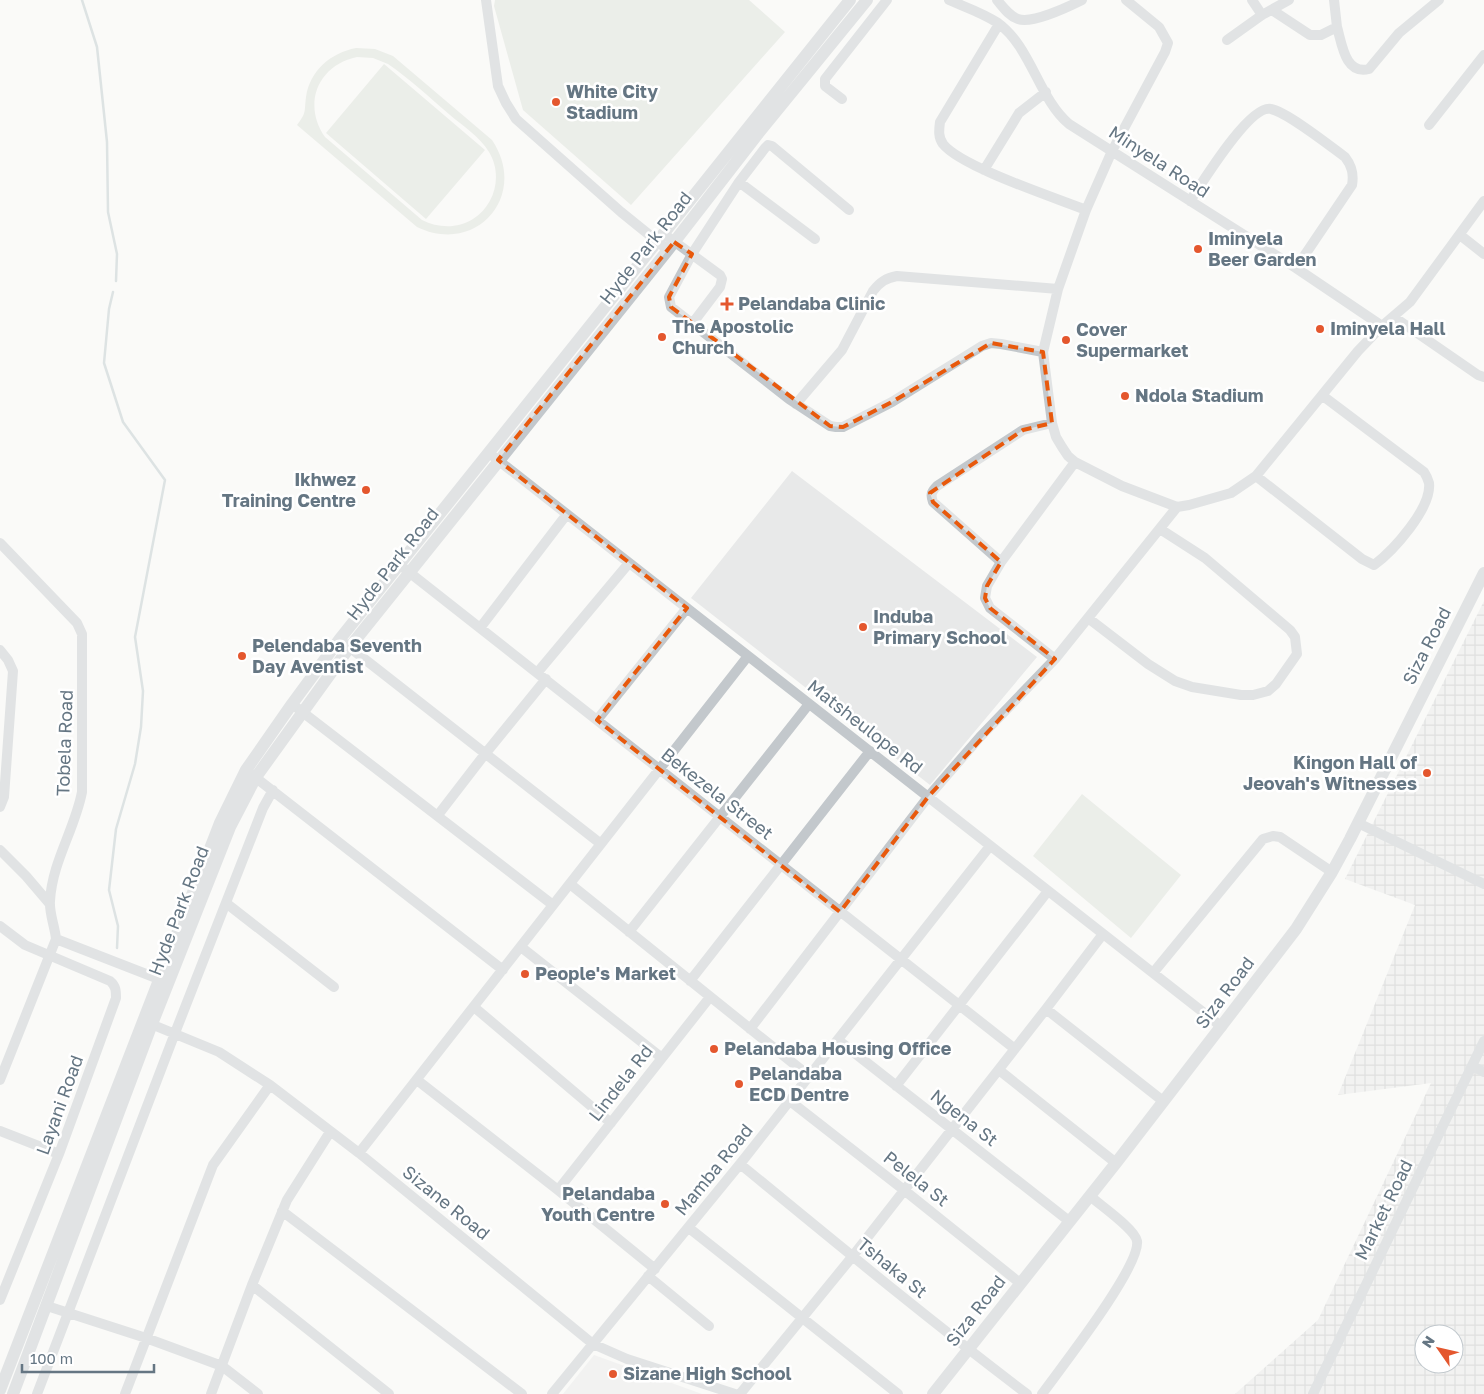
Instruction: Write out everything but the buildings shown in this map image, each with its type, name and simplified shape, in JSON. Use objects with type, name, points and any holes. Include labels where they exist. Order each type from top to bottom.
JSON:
[{"type":"street","name":"Hyde Park Road","points":[[494,457],[660,238],[850,0]]},
{"type":"street","name":"Hyde Park Road","points":[[0,1390],[164,981],[220,823],[292,704],[344,644],[494,457],[671,246],[757,135],[866,0]]},
{"type":"street","points":[[842,99],[825,86],[826,80],[887,0]]},
{"type":"street","name":"Minyela Road","points":[[948,0],[999,24],[1010,34],[1022,50],[1060,117],[1069,124],[1296,268],[1382,326]]},
{"type":"street","points":[[997,0],[1005,10],[1017,19],[1028,21],[1082,0]]},
{"type":"street","points":[[1126,0],[1159,27],[1168,43],[1112,151],[1086,210],[1058,289],[1043,352],[1052,423],[1056,437],[1068,456],[1075,462],[1122,486],[1177,507],[1232,493],[1256,476],[1358,351],[1382,326],[1410,302],[1484,201]]},
{"type":"street","points":[[1252,0],[1262,15]]},
{"type":"street","points":[[1227,40],[1262,15],[1289,0]]},
{"type":"street","points":[[1334,0],[1337,27],[1347,61],[1354,68],[1363,71],[1369,70],[1399,33],[1438,0]]},
{"type":"street","points":[[484,1],[498,86],[516,119],[621,212],[671,246],[692,254],[720,275],[722,279],[720,287],[692,324]]},
{"type":"street","points":[[1272,10],[1310,35],[1321,35],[1337,27]]},
{"type":"street","points":[[999,24],[940,122],[938,130],[942,142],[948,149],[984,170],[1086,210]]},
{"type":"street","points":[[1429,125],[1484,55]]},
{"type":"street","points":[[984,170],[1019,113],[1046,92]]},
{"type":"street","points":[[1190,202],[1228,145],[1254,115],[1265,108],[1273,109],[1285,115],[1345,157],[1351,165],[1353,172],[1352,185],[1296,268]]},
{"type":"street","points":[[849,210],[772,146],[765,148],[739,182],[692,254],[669,297],[670,307],[796,404],[830,426],[836,427],[843,427],[892,402],[982,346],[991,343],[1043,352]]},
{"type":"street","points":[[739,182],[815,239]]},
{"type":"street","points":[[1460,235],[1484,254]]},
{"type":"street","points":[[796,404],[842,350],[873,291],[879,283],[887,278],[897,276],[1058,289]]},
{"type":"street","points":[[1394,317],[1478,375],[1484,377]]},
{"type":"street","points":[[1256,476],[1362,559],[1374,565],[1384,558],[1398,542],[1423,506],[1429,483],[1424,472],[1323,396]]},
{"type":"street","points":[[1001,562],[933,502],[932,491],[1023,430],[1052,423]]},
{"type":"street","name":"Matsheulope Rd","points":[[494,457],[1222,1027]]},
{"type":"street","points":[[1055,659],[990,608],[985,598],[987,586],[1001,562],[1075,462]]},
{"type":"street","points":[[750,1029],[928,797],[980,737],[1055,659],[1177,507]]},
{"type":"street","points":[[480,628],[567,514]]},
{"type":"street","points":[[1088,618],[1148,664],[1182,684],[1240,695],[1253,695],[1268,691],[1280,680],[1298,654],[1296,637],[1205,558],[1160,528]]},
{"type":"street","name":"Tobela Road","points":[[0,543],[77,623],[82,634],[82,792],[79,805],[54,871],[49,903],[56,939]]},
{"type":"street","points":[[438,815],[541,676],[629,562]]},
{"type":"street","name":"Bekezela Street","points":[[404,568],[1015,1049]]},
{"type":"street","name":"Siza Road","points":[[933,1394],[1116,1163],[1296,929],[1332,872],[1358,823],[1484,573]]},
{"type":"street","points":[[598,720],[687,608]]},
{"type":"street","name":"Hyde Park Road","points":[[251,774],[303,712],[344,644]]},
{"type":"street","points":[[344,644],[601,844]]},
{"type":"street","points":[[0,650],[8,660],[13,671],[4,796],[0,806]]},
{"type":"street","points":[[359,1153],[748,656]]},
{"type":"street","points":[[292,704],[553,905]]},
{"type":"street","points":[[629,932],[809,704]]},
{"type":"street","points":[[690,981],[870,751]]},
{"type":"street","points":[[251,774],[503,970]]},
{"type":"street","points":[[38,1394],[175,1033],[263,808],[273,790]]},
{"type":"street","points":[[1358,823],[1484,884]]},
{"type":"street","points":[[1153,973],[1263,839],[1273,836],[1280,837],[1332,872]]},
{"type":"street","name":"Mamba Road","points":[[552,1394],[689,1228],[990,846]]},
{"type":"street","points":[[0,850],[49,903]]},
{"type":"street","points":[[570,884],[809,1076]]},
{"type":"street","points":[[896,1086],[1048,891]]},
{"type":"street","points":[[226,903],[334,987]]},
{"type":"street","name":"Layani Road","points":[[0,926],[25,945],[110,981],[116,992],[116,998],[59,1154],[2,1289],[0,1300]]},
{"type":"street","points":[[740,1394],[852,1257],[1103,934]]},
{"type":"street","points":[[0,1080],[56,939],[164,981]]},
{"type":"street","points":[[521,947],[662,1058]]},
{"type":"street","name":"Lindela Rd","points":[[558,1190],[710,997]]},
{"type":"street","points":[[474,1007],[611,1123]]},
{"type":"street","points":[[1046,1009],[1163,1101]]},
{"type":"street","name":"Hyde Park Road","points":[[13,1394],[47,1306],[148,1022]]},
{"type":"street","name":"Sizane Road","points":[[148,1022],[219,1052],[270,1085],[359,1153],[593,1344],[627,1358],[735,1394]]},
{"type":"street","name":"Ngena St","points":[[838,1040],[1069,1221]]},
{"type":"street","name":"Market Road","points":[[1313,1394],[1484,1040]]},
{"type":"street","points":[[1472,1066],[1484,1072]]},
{"type":"street","points":[[998,1070],[1116,1163]]},
{"type":"street","points":[[417,1080],[558,1190],[709,1326]]},
{"type":"street","points":[[124,1394],[213,1165],[270,1085]]},
{"type":"street","name":"Pelela St","points":[[790,1101],[1020,1283]]},
{"type":"street","points":[[0,1131],[59,1154]]},
{"type":"street","points":[[211,1394],[282,1211],[330,1132]]},
{"type":"street","name":"Tshaka St","points":[[740,1164],[968,1350],[1027,1394]]},
{"type":"street","points":[[1042,1394],[1112,1296],[1137,1250],[1137,1241],[1132,1232],[1090,1196]]},
{"type":"street","points":[[282,1211],[522,1394]]},
{"type":"street","points":[[689,1228],[898,1394]]},
{"type":"street","points":[[252,1285],[389,1394]]},
{"type":"street","points":[[47,1306],[146,1338],[222,1366],[258,1394]]},
{"type":"highlighted area","points":[[674,242],[692,254],[669,297],[671,307],[830,426],[843,427],[892,402],[991,343],[1043,352],[1052,423],[1023,430],[930,493],[933,502],[1001,562],[987,586],[985,598],[990,608],[1055,659],[928,797],[840,912],[597,720],[687,608],[498,460]]},
{"type":"shaded area","name":"White City Stadium","points":[[495,0],[749,0],[785,32],[631,205],[523,110],[494,6]]},
{"type":"shaded area","points":[[356,48],[375,49],[393,56],[492,140],[502,161],[504,181],[500,199],[491,215],[477,227],[459,233],[439,234],[417,227],[297,125],[304,114],[308,87],[317,71],[330,59],[347,50]],"holes":[[[357,57],[373,58],[388,64],[412,82],[476,137],[489,152],[496,170],[494,189],[487,206],[473,219],[454,226],[434,225],[422,220],[325,137],[318,124],[315,112],[315,99],[324,77],[332,68],[343,61]]]},
{"type":"shaded area","points":[[384,64],[485,150],[426,219],[326,133]]},
{"type":"shaded area","name":"Induba Primary School","points":[[792,471],[1037,657],[930,785],[691,598]]},
{"type":"shaded area","points":[[1484,601],[1484,1394],[1235,1394],[1318,1320],[1431,1083],[1338,1095],[1415,905],[1345,879]]},
{"type":"shaded area","points":[[1082,794],[1181,875],[1131,938],[1033,856]]},
{"type":"shaded area","name":"Sizane High School","points":[[594,1355],[702,1394],[563,1394]]},
{"type":"waterway","points":[[82,0],[97,47],[107,142],[108,212],[117,254],[116,281]]},
{"type":"waterway","points":[[113,292],[109,309],[104,363],[123,422],[165,480],[135,637],[143,691],[141,727],[135,764],[116,829],[109,890],[118,926],[117,948]]},
{"type":"place","name":"White City Stadium","points":[[556,102]]},
{"type":"place","name":"Iminyela Beer Garden","points":[[1198,249]]},
{"type":"place","name":"Pelandaba Clinic","points":[[727,304]]},
{"type":"place","name":"Iminyela Hall","points":[[1320,329]]},
{"type":"place","name":"The Apostolic Church","points":[[662,337]]},
{"type":"place","name":"Cover Supermarket","points":[[1066,340]]},
{"type":"place","name":"Ndola Stadium","points":[[1125,396]]},
{"type":"place","name":"Ikhwez Training Centre","points":[[366,490]]},
{"type":"place","name":"Induba Primary School","points":[[863,627]]},
{"type":"place","name":"Pelendaba Seventh Day Aventist","points":[[242,656]]},
{"type":"place","name":"Kingon Hall of Jeovah's Witnesses","points":[[1427,773]]},
{"type":"place","name":"People's Market","points":[[525,974]]},
{"type":"place","name":"Pelandaba Housing Office","points":[[714,1049]]},
{"type":"place","name":"Pelandaba ECD Dentre","points":[[739,1084]]},
{"type":"place","name":"Pelandaba Youth Centre","points":[[665,1204]]},
{"type":"place","name":"Sizane High School","points":[[613,1374]]}]
